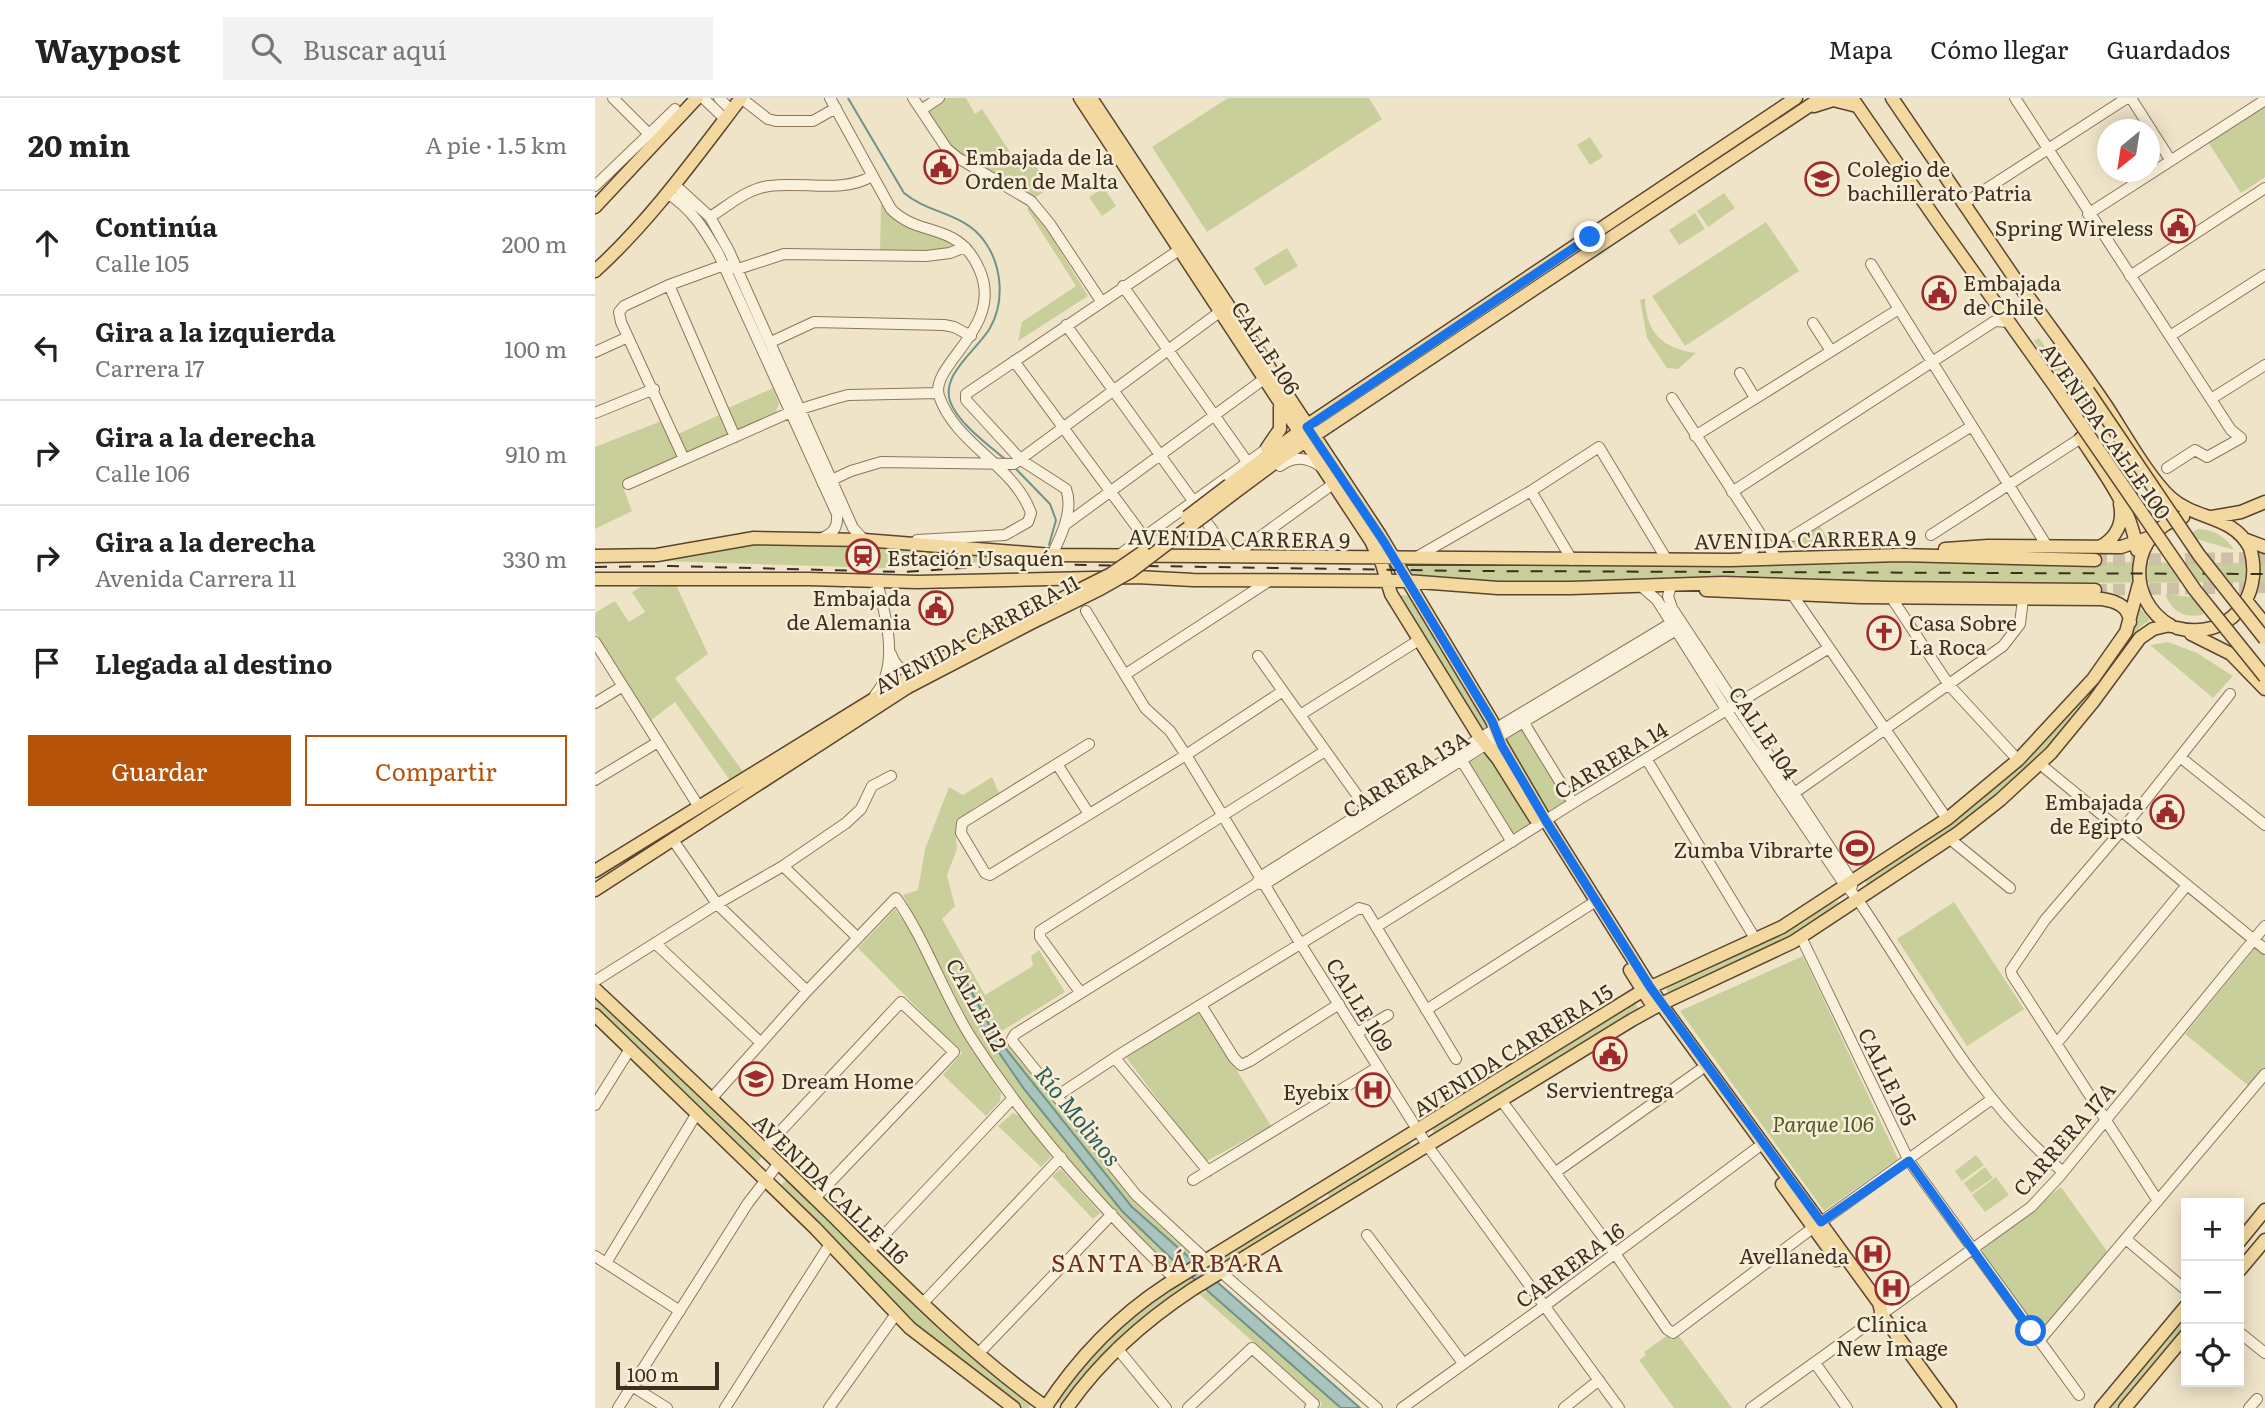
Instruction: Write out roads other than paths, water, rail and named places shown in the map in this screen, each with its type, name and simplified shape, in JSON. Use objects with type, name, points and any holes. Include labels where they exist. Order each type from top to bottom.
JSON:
[{"type":"main road","points":[[595,207],[697,98]]},
{"type":"main road","points":[[595,271],[627,242],[741,98]]},
{"type":"main road","name":"CALLE 106","points":[[1080,98],[1184,247]]},
{"type":"main road","name":"CALLE 106","points":[[1091,98],[1224,308],[1297,411],[1306,434],[1333,484],[1406,581],[1490,737],[1498,759],[1542,823],[1646,989],[1757,1148],[1879,1303],[1882,1315],[1950,1408]]},
{"type":"main road","name":"AVENIDA CARRERA 11","points":[[1329,419],[1796,98]]},
{"type":"main road","name":"AVENIDA CARRERA 11","points":[[595,871],[921,670],[1111,574],[1306,434],[1821,98]]},
{"type":"main road","name":"AVENIDA CALLE 100","points":[[1892,98],[2199,555],[2265,639]]},
{"type":"main road","points":[[1804,110],[1833,100],[1854,102]]},
{"type":"main road","name":"AVENIDA CALLE 100","points":[[1854,102],[2002,320],[2056,388],[2195,590],[2265,677]]},
{"type":"main road","points":[[2020,285],[2164,490],[2178,503],[2227,523],[2244,539],[2254,559],[2256,574],[2247,607]]},
{"type":"main road","name":"CALLE 106","points":[[1224,308],[1264,379],[1306,434]]},
{"type":"main road","points":[[1268,448],[1280,429],[1279,402]]},
{"type":"main road","points":[[1285,455],[1299,453],[1320,460],[1325,443],[1329,419],[1297,411]]},
{"type":"main road","name":"AVENIDA CARRERA 11","points":[[595,890],[908,687],[1130,572],[1231,489],[1285,455],[1306,434]]},
{"type":"main road","points":[[2081,438],[2129,517],[2136,543],[2139,584],[2151,609],[2174,627],[2231,654],[2265,689]]},
{"type":"main road","name":"CALLE 106","points":[[1320,460],[1387,558],[1386,581],[1391,594],[1419,640],[1490,737]]},
{"type":"main road","points":[[2097,553],[2120,526],[2122,514],[2119,497]]},
{"type":"main road","points":[[2139,564],[2151,537],[2164,525],[2179,518],[2241,512],[2265,502]]},
{"type":"main road","name":"AVENIDA CARRERA 9","points":[[595,556],[670,554],[745,538],[864,540],[1052,555],[1741,560],[1900,555],[1987,546],[2097,553],[2151,537]]},
{"type":"main road","points":[[2244,539],[2265,547]]},
{"type":"main road","points":[[860,718],[1047,617],[1111,586],[1137,577]]},
{"type":"main road","name":"AVENIDA CARRERA 9","points":[[595,579],[808,579],[877,582],[1137,577],[1406,581],[1559,588],[1748,583],[1887,588],[2095,590]]},
{"type":"main road","name":"AVENIDA CARRERA 15","points":[[1046,1408],[1081,1359],[1117,1321],[1177,1278],[1646,989],[1782,927],[1947,819],[2018,760],[2093,679],[2121,641],[2130,622],[2139,584]]},
{"type":"main road","points":[[1416,598],[1423,590],[1460,585]]},
{"type":"main road","points":[[1671,586],[1726,592],[2108,600],[2123,606],[2130,616],[2130,622]]},
{"type":"main road","points":[[2174,627],[2187,631],[2207,631],[2227,624],[2247,607],[2265,602]]},
{"type":"main road","points":[[2247,607],[2265,624]]},
{"type":"main road","name":"AVENIDA CARRERA 15","points":[[1067,1408],[1088,1379],[1117,1348],[1144,1323],[1193,1289],[1657,1005],[1801,937],[1950,839],[2040,764],[2093,702],[2140,638],[2153,629],[2174,627]]},
{"type":"main road","name":"AVENIDA CALLE 116","points":[[595,989],[712,1098],[923,1303],[978,1354],[1046,1408]]},
{"type":"main road","name":"CALLE 106","points":[[1657,1005],[1817,1225]]},
{"type":"main road","name":"AVENIDA CALLE 116","points":[[595,1015],[831,1244],[926,1342],[1014,1408]]},
{"type":"main road","points":[[1287,1211],[1320,1194],[1325,1196],[1325,1202],[1296,1226]]},
{"type":"main road","points":[[2244,1236],[2265,1210]]},
{"type":"main road","points":[[2244,1265],[2265,1240]]},
{"type":"main road","points":[[2101,1408],[2181,1312]]},
{"type":"main road","points":[[2125,1408],[2181,1341]]},
{"type":"street","points":[[613,98],[649,134]]},
{"type":"street","points":[[703,98],[728,115]]},
{"type":"street","points":[[719,98],[728,115]]},
{"type":"street","points":[[741,98],[768,119],[776,121],[813,121],[836,108]]},
{"type":"street","points":[[830,98],[886,201],[898,216],[918,226],[940,231],[965,247],[977,263],[985,290],[985,304],[980,321],[942,377],[938,393],[947,413],[970,442],[998,464],[1030,508],[1031,517],[1028,522],[1005,535],[988,538],[941,537],[895,543]]},
{"type":"street","points":[[913,98],[947,149],[1031,201],[1050,224],[1101,301]]},
{"type":"street","points":[[921,110],[939,98]]},
{"type":"street","points":[[2015,98],[2231,430],[2241,438],[2207,457],[2195,450],[2167,468]]},
{"type":"street","points":[[1963,204],[2129,98],[2171,161]]},
{"type":"street","points":[[2088,214],[2265,100]]},
{"type":"street","points":[[595,186],[675,109]]},
{"type":"street","points":[[711,217],[753,190],[770,186],[857,183],[873,176]]},
{"type":"street","points":[[2130,276],[2265,188]]},
{"type":"street","points":[[671,189],[711,217],[771,342],[796,411]]},
{"type":"street","points":[[671,189],[701,222],[796,411],[828,482],[853,528],[864,540]]},
{"type":"street","points":[[684,459],[628,337],[619,312],[624,306],[669,285],[724,265],[738,270],[784,254],[926,256],[950,253],[965,247]]},
{"type":"street","points":[[1052,555],[1066,524],[1069,497],[1066,489],[1017,462],[966,400],[966,394],[1184,247]]},
{"type":"street","points":[[1871,264],[2045,543]]},
{"type":"street","points":[[2170,336],[2265,275]]},
{"type":"street","points":[[669,285],[735,437]]},
{"type":"street","points":[[1123,286],[1248,463]]},
{"type":"street","points":[[828,482],[851,471],[881,462],[1017,462],[1224,308]]},
{"type":"street","points":[[1695,436],[1899,309]]},
{"type":"street","points":[[1732,492],[1932,362],[2002,320]]},
{"type":"street","points":[[771,342],[814,322],[944,325],[971,335]]},
{"type":"street","points":[[1813,323],[1831,351]]},
{"type":"street","points":[[1066,325],[1194,502]]},
{"type":"street","points":[[595,352],[628,337]]},
{"type":"street","points":[[1014,361],[1145,537]]},
{"type":"street","points":[[2211,399],[2265,365]]},
{"type":"street","points":[[1739,373],[1755,398]]},
{"type":"street","points":[[1066,524],[1264,379]]},
{"type":"street","points":[[595,413],[654,389]]},
{"type":"street","points":[[628,484],[796,411],[848,395],[938,393]]},
{"type":"street","points":[[1672,398],[1759,536],[1776,558]]},
{"type":"street","points":[[1793,537],[1972,426]]},
{"type":"street","points":[[1119,555],[1268,448],[1306,434]]},
{"type":"street","points":[[1931,535],[2081,438]]},
{"type":"street","points":[[963,462],[971,449],[970,442]]},
{"type":"street","points":[[1414,558],[1531,491],[1599,447],[1667,559]]},
{"type":"street","points":[[1156,556],[1288,460],[1320,460]]},
{"type":"street","points":[[820,539],[832,533],[837,520],[828,482]]},
{"type":"street","points":[[1205,520],[1232,557],[1333,484]]},
{"type":"street","points":[[1531,491],[1572,560]]},
{"type":"street","points":[[1741,560],[1755,548],[1759,536]]},
{"type":"street","points":[[1126,674],[1269,581]]},
{"type":"street","points":[[870,700],[885,683],[890,669],[890,653],[877,582]]},
{"type":"street","name":"CALLE 104","points":[[1641,586],[1677,625],[1959,1055],[2023,1136],[2063,1172]]},
{"type":"street","name":"CALLE 104","points":[[1671,586],[1669,600],[1677,625]]},
{"type":"street","points":[[1792,594],[1947,819]]},
{"type":"street","points":[[1891,597],[1949,685],[2018,760]]},
{"type":"street","points":[[1790,796],[2003,646],[2020,624],[2023,599]]},
{"type":"street","name":"CALLE 109","points":[[1086,611],[1145,708],[1170,731],[1186,755],[1260,882],[1427,1145],[1619,1408]]},
{"type":"street","name":"CARRERA 13A","points":[[1015,1034],[1490,737],[1677,625]]},
{"type":"street","points":[[1300,715],[1419,640]]},
{"type":"street","points":[[595,642],[699,807]]},
{"type":"street","name":"CARRERA 14","points":[[1376,927],[1573,803],[1829,648]]},
{"type":"street","points":[[890,653],[902,670],[921,670]]},
{"type":"street","points":[[1258,656],[1369,813]]},
{"type":"street","name":"CARRERA 13A","points":[[1369,813],[1462,761],[1490,737],[1524,723],[1585,679]]},
{"type":"street","points":[[595,703],[623,686]]},
{"type":"street","points":[[1089,744],[964,821],[960,830],[983,871],[992,874],[1186,755],[1283,691]]},
{"type":"street","points":[[2158,1201],[2011,970],[2045,920],[2121,831],[2229,694]]},
{"type":"street","points":[[1524,723],[1573,803]]},
{"type":"street","points":[[595,780],[658,742]]},
{"type":"street","points":[[1080,992],[1039,933],[1325,751]]},
{"type":"street","points":[[2180,757],[2265,825]]},
{"type":"street","points":[[1647,760],[1756,940]]},
{"type":"street","points":[[1462,761],[1511,842]]},
{"type":"street","points":[[1057,764],[1090,814]]},
{"type":"street","points":[[2040,764],[2265,949]]},
{"type":"street","points":[[595,981],[716,904],[783,866],[846,824],[861,809],[872,786],[891,776]]},
{"type":"street","points":[[1950,839],[2010,888]]},
{"type":"street","points":[[673,840],[716,904],[807,991]]},
{"type":"street","points":[[712,1098],[857,938],[783,866]]},
{"type":"street","points":[[2057,1043],[2186,885]]},
{"type":"street","name":"CALLE 112","points":[[857,938],[896,898],[915,925],[970,1037],[1013,1098],[1112,1214],[1177,1278]]},
{"type":"street","points":[[1426,1010],[1593,903]]},
{"type":"street","points":[[1057,1096],[1356,909],[1366,910],[1456,1059]]},
{"type":"street","name":"CARRERA 17A","points":[[1751,1408],[2031,1207],[2063,1172],[2265,926]]},
{"type":"street","name":"CALLE 105","points":[[1801,937],[1909,1161],[2079,1395]]},
{"type":"street","points":[[655,943],[761,1043]]},
{"type":"street","points":[[764,1149],[901,1002],[954,1052],[815,1198]]},
{"type":"street","points":[[1201,1005],[1241,1065],[1339,1004]]},
{"type":"street","points":[[1357,1033],[1388,1015]]},
{"type":"street","name":"CALLE 112","points":[[1015,1034],[1013,1042],[1136,1195],[1203,1262]]},
{"type":"street","points":[[595,1105],[630,1049]]},
{"type":"street","points":[[1115,1058],[1208,1171]]},
{"type":"street","points":[[1193,1180],[1378,1067]]},
{"type":"street","points":[[1556,1172],[1700,1070]]},
{"type":"street","points":[[2039,1341],[2265,1074]]},
{"type":"street","points":[[869,1251],[1013,1098]]},
{"type":"street","points":[[1501,1100],[1673,1334],[1817,1225],[1992,1100]]},
{"type":"street","points":[[606,1263],[697,1113]]},
{"type":"street","name":"CARRERA 16","points":[[1402,1408],[1757,1148]]},
{"type":"street","points":[[923,1303],[1061,1157]]},
{"type":"street","points":[[618,1408],[748,1203],[779,1163]]},
{"type":"street","points":[[978,1354],[1112,1214]]},
{"type":"street","points":[[1367,1235],[1463,1363]]},
{"type":"street","points":[[2127,1240],[2181,1286]]},
{"type":"street","points":[[725,1408],[831,1244]]},
{"type":"street","points":[[595,1256],[680,1311]]},
{"type":"street","points":[[1217,1274],[1377,1408]]},
{"type":"street","points":[[844,1408],[831,1404],[897,1314]]},
{"type":"street","points":[[2244,1336],[2265,1353]]},
{"type":"street","points":[[1117,1348],[1166,1408]]},
{"type":"street","points":[[1188,1408],[1252,1348],[1312,1406]]},
{"type":"street","points":[[1815,1363],[1847,1408]]},
{"type":"street","points":[[1564,1408],[1599,1380]]},
{"type":"street","points":[[632,1386],[667,1408]]},
{"type":"street","points":[[2249,1408],[2257,1399]]},
{"type":"water","points":[[962,974],[994,1034],[1132,1207],[1360,1408],[1341,1408],[1177,1264],[1122,1211],[1024,1089],[982,1028],[953,979]]},
{"type":"waterway","name":"Río Molinos","points":[[848,98],[904,193],[968,225],[977,232],[991,252],[1000,284],[995,318],[962,362],[951,381],[949,391],[950,401],[959,417],[1005,459]]},
{"type":"waterway","name":"Río Molinos","points":[[1014,467],[1050,504],[1056,520],[1049,545]]},
{"type":"tunnel","points":[[2095,560],[2265,558]]},
{"type":"tunnel","points":[[2095,590],[2265,587]]},
{"type":"railway","points":[[595,567],[671,566],[904,572],[1020,564],[1469,571],[2265,574]]},
{"type":"place","name":"Embajada de la Orden de Malta","points":[[941,167]]},
{"type":"place","name":"Colegio de bachillerato Patria","points":[[1822,179]]},
{"type":"place","name":"Spring Wireless","points":[[2178,226]]},
{"type":"place","name":"Embajada de Chile","points":[[1939,293]]},
{"type":"place","name":"Estación Usaquén","points":[[863,556]]},
{"type":"place","name":"Embajada de Alemania","points":[[936,608]]},
{"type":"place","name":"Casa Sobre La Roca","points":[[1884,633]]},
{"type":"place","name":"Embajada de Egipto","points":[[2167,812]]},
{"type":"place","name":"Zumba Vibrarte","points":[[1857,848]]},
{"type":"place","name":"Servientrega","points":[[1610,1054]]},
{"type":"place","name":"Dream Home","points":[[756,1079]]},
{"type":"place","name":"Eyebix","points":[[1373,1090]]},
{"type":"place","name":"Avellaneda","points":[[1873,1254]]},
{"type":"place","name":"Clínica New Image","points":[[1892,1288]]},
{"type":"district","name":"SANTA BÁRBARA","points":[[1168,1261]]},
{"type":"park label","name":"Parque 106","points":[[1823,1122]]}]
